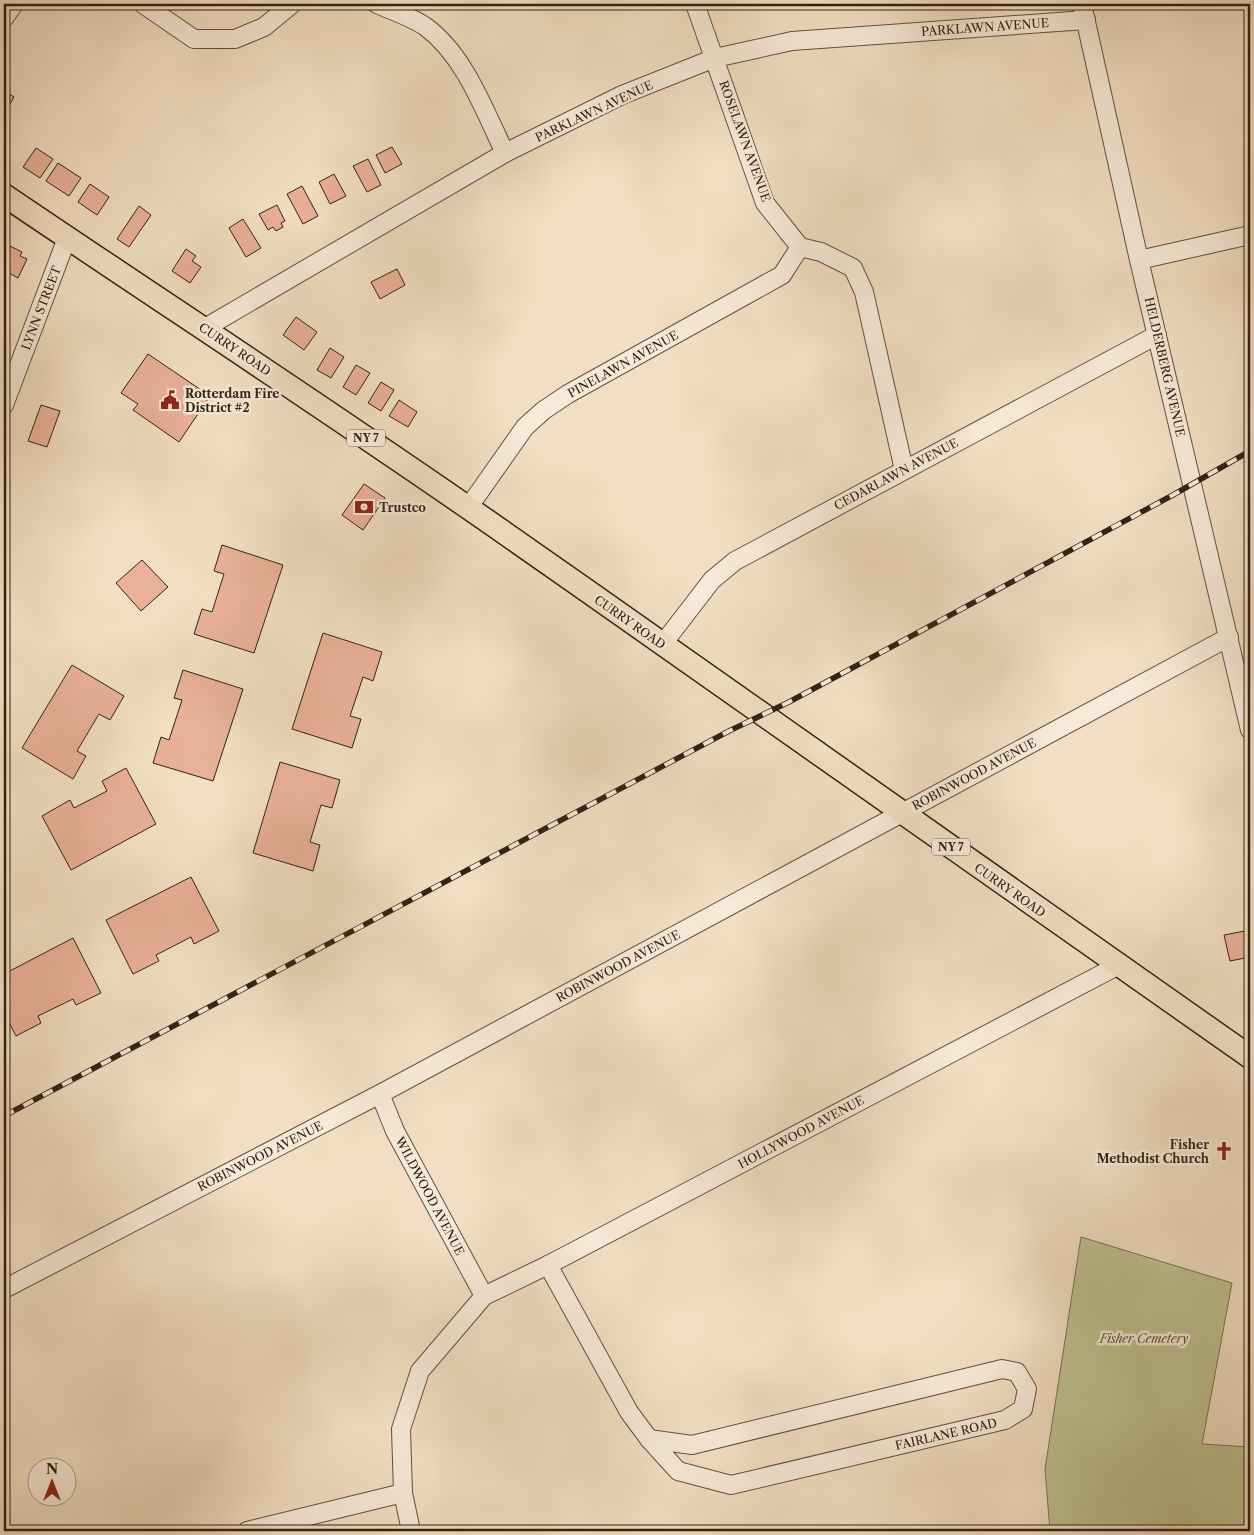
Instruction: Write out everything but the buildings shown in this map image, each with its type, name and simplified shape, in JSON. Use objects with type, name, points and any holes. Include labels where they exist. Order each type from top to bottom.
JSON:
[{"type":"main road","name":"CURRY ROAD","points":[[4,195],[205,328],[468,508],[1117,966],[1249,1055]]},
{"type":"street","points":[[4,18],[14,4]]},
{"type":"street","points":[[143,4],[194,39],[235,39],[264,27],[292,4]]},
{"type":"street","points":[[377,4],[425,26],[446,46],[463,69],[505,153]]},
{"type":"street","name":"ROSELAWN AVENUE","points":[[694,4],[715,58],[765,203],[800,247]]},
{"type":"street","name":"PARKLAWN AVENUE","points":[[205,328],[505,153],[622,95],[715,58],[792,41],[1084,12]]},
{"type":"street","name":"HELDERBERG AVENUE","points":[[1084,12],[1157,336],[1250,730]]},
{"type":"street","points":[[1140,260],[1250,235]]},
{"type":"street","name":"LYNN STREET","points":[[4,405],[67,238]]},
{"type":"street","points":[[800,247],[822,252],[853,268],[864,292],[904,470]]},
{"type":"street","name":"PINELAWN AVENUE","points":[[468,508],[525,427],[544,410],[568,394],[782,275],[800,247]]},
{"type":"street","name":"CEDARLAWN AVENUE","points":[[662,645],[712,580],[735,562],[1157,336]]},
{"type":"street","name":"ROBINWOOD AVENUE","points":[[4,1289],[380,1094],[901,812],[1229,638]]},
{"type":"street","name":"HOLLYWOOD AVENUE","points":[[484,1296],[548,1265],[1117,966]]},
{"type":"street","name":"WILDWOOD AVENUE","points":[[380,1094],[395,1131],[484,1296]]},
{"type":"street","name":"FAIRLANE ROAD","points":[[548,1265],[629,1412],[649,1439],[678,1472],[732,1485],[1005,1420],[1023,1409],[1027,1390],[1017,1372],[1002,1369],[692,1445],[649,1439]]},
{"type":"street","points":[[411,1531],[403,1493],[401,1429],[420,1371],[484,1296]]},
{"type":"street","points":[[247,1531],[403,1493]]},
{"type":"green space","name":"Fisher Cemetery","points":[[1081,1237],[1232,1283],[1202,1444],[1250,1447],[1250,1518],[1248,1531],[1050,1531],[1045,1469]]},
{"type":"railway","points":[[4,1116],[729,731],[789,702],[1173,495],[1250,451]]},
{"type":"place","name":"Rotterdam Fire District #2","points":[[170,400]]},
{"type":"place","name":"Trustco","points":[[364,507]]},
{"type":"place","name":"Fisher Methodist Church","points":[[1224,1151]]}]
